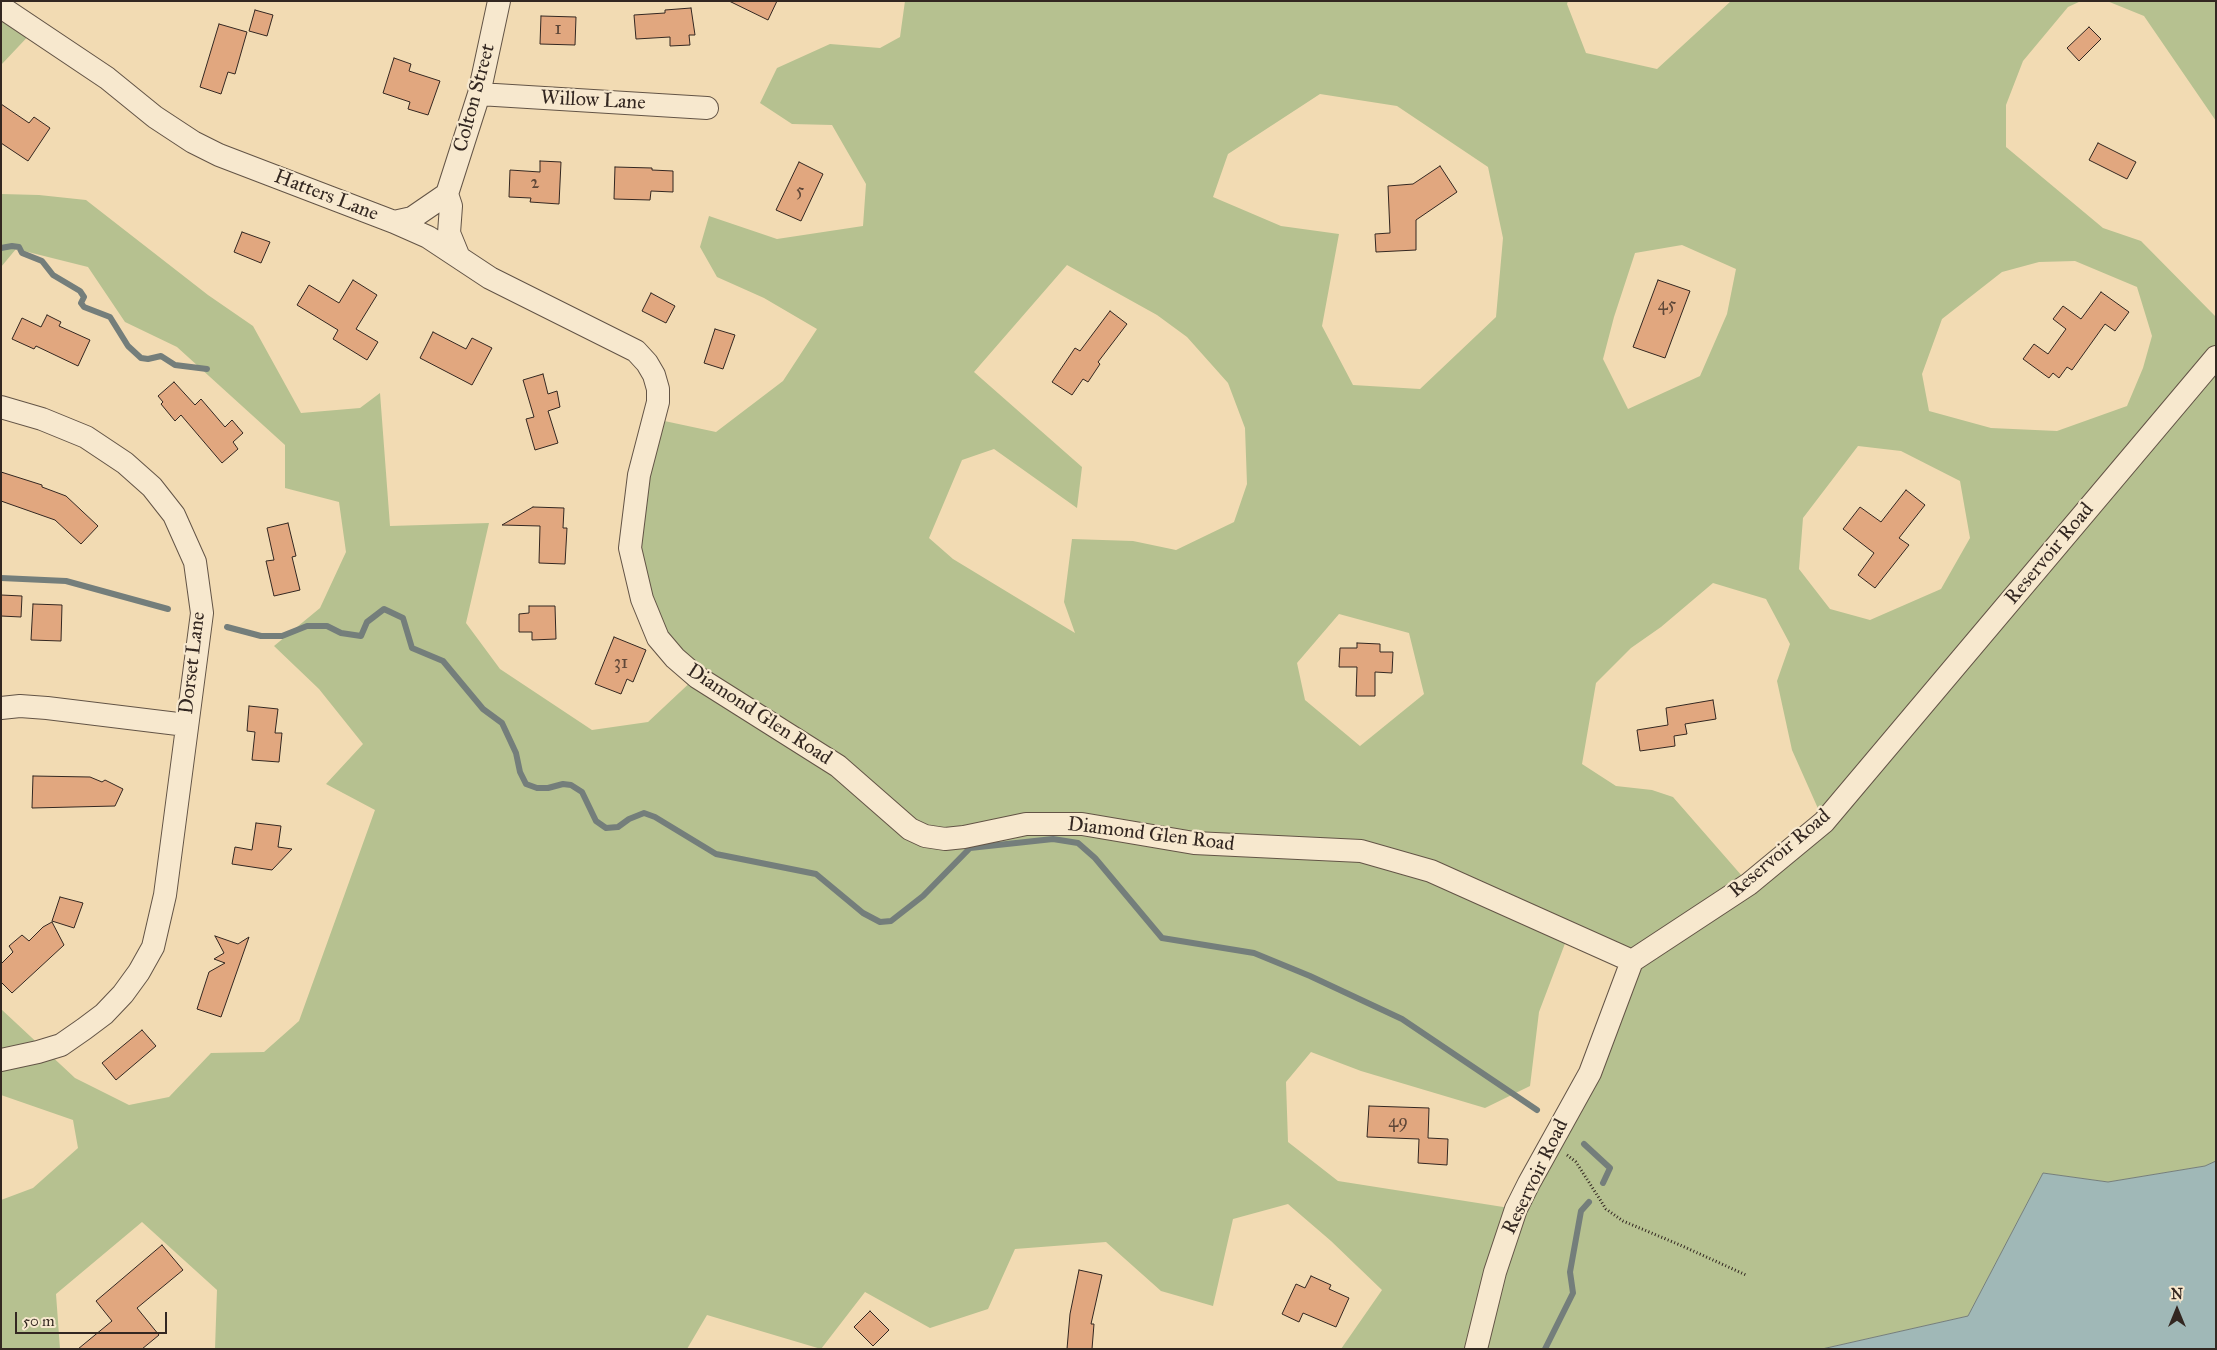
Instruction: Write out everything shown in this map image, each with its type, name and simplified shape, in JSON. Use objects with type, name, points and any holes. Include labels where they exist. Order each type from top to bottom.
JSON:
[{"type":"street","name":"Colton Street","points":[[458,255],[449,233],[450,206],[447,194],[478,94],[499,1]]},
{"type":"street","name":"Hatters Lane","points":[[2,10],[107,78],[155,117],[193,142],[219,155],[394,222],[428,237],[458,255],[490,278],[636,351],[647,362],[654,375]]},
{"type":"street","name":"Willow Lane","points":[[478,94],[707,108]]},
{"type":"street","points":[[394,222],[412,218],[422,213],[447,194]]},
{"type":"street","name":"Reservoir Road","points":[[1476,1349],[1505,1239],[1529,1183],[1590,1073],[1632,961],[1749,884],[1824,822],[2216,357]]},
{"type":"street","name":"Diamond Glen Road","points":[[654,375],[658,389],[658,402],[640,475],[630,548],[642,599],[658,638],[675,658],[697,677],[838,766],[910,830],[925,836],[945,839],[1026,824],[1082,824],[1194,843],[1361,850],[1430,871],[1632,961]]},
{"type":"street","name":"Dorset Lane","points":[[1,407],[42,419],[86,437],[125,463],[152,487],[174,515],[194,562],[202,613],[162,911],[152,947],[139,972],[104,1014],[61,1045],[1,1060]]},
{"type":"street","name":"Dorset Lane","points":[[1,708],[20,706],[47,708],[186,725]]},
{"type":"path","points":[[1551,1143],[1576,1162],[1606,1208],[1623,1221],[1680,1244],[1746,1275]]},
{"type":"green space","points":[[905,1],[1568,1],[1567,4],[1586,53],[1657,69],[1731,1],[2081,1],[2068,7],[2023,61],[2006,105],[2006,147],[2103,228],[2141,241],[2216,317],[2216,1161],[2205,1166],[2108,1182],[2043,1173],[1968,1316],[1822,1349],[1341,1349],[1382,1290],[1331,1241],[1288,1204],[1233,1219],[1213,1306],[1161,1291],[1106,1242],[1015,1249],[988,1309],[930,1328],[865,1292],[821,1349],[707,1315],[687,1349],[215,1349],[217,1290],[142,1222],[56,1294],[60,1349],[1,1349],[1,1200],[33,1188],[78,1148],[73,1120],[1,1095],[1,1009],[75,1078],[129,1105],[169,1097],[211,1053],[264,1052],[299,1021],[375,810],[326,784],[363,744],[319,689],[274,646],[320,608],[346,552],[339,502],[285,488],[285,445],[177,347],[125,322],[88,267],[16,249],[1,267],[1,194],[39,195],[86,200],[208,295],[253,326],[301,413],[360,408],[380,393],[390,526],[489,523],[466,623],[500,669],[592,730],[648,722],[696,677],[675,658],[630,548],[655,419],[716,432],[783,381],[817,329],[764,298],[717,277],[700,247],[709,216],[777,239],[863,226],[866,184],[832,125],[792,124],[760,103],[777,68],[830,44],[880,48],[900,37]],"holes":[[[1320,94],[1397,106],[1488,167],[1503,238],[1496,317],[1420,389],[1353,385],[1322,326],[1339,234],[1281,226],[1213,197],[1228,154]],[[1682,245],[1736,269],[1727,314],[1700,376],[1628,409],[1603,359],[1614,317],[1635,253]],[[2075,261],[2137,287],[2152,336],[2143,368],[2127,406],[2057,431],[1991,428],[1929,411],[1922,374],[1942,319],[2002,272],[2039,262]],[[1067,265],[1157,315],[1187,337],[1228,383],[1245,428],[1247,484],[1234,522],[1176,550],[1133,541],[1072,539],[1064,602],[1075,633],[953,559],[929,538],[962,460],[994,449],[1077,508],[1082,467],[974,372]],[[1858,446],[1901,451],[1960,481],[1970,538],[1941,589],[1870,620],[1830,609],[1799,569],[1803,518]],[[1713,583],[1766,599],[1790,644],[1777,681],[1792,750],[1824,822],[1749,884],[1673,797],[1652,790],[1616,786],[1582,764],[1596,683],[1631,648],[1661,627]],[[1339,614],[1409,633],[1424,694],[1360,746],[1305,700],[1297,663]],[[1569,933],[1632,961],[1516,1209],[1338,1181],[1288,1142],[1286,1082],[1311,1052],[1361,1071],[1485,1108],[1530,1086],[1539,1012]]]},
{"type":"green space","points":[[2107,1],[2216,1],[2216,121],[2144,16]]},
{"type":"green space","points":[[1,7],[35,29],[1,65]]},
{"type":"water","points":[[2216,1161],[2216,1349],[1822,1349],[1968,1316],[2043,1173],[2108,1182],[2205,1166]]},
{"type":"building","points":[[729,1],[777,1],[768,20]]},
{"type":"building","points":[[691,8],[695,35],[689,35],[690,45],[670,46],[670,37],[636,39],[634,15],[665,13],[665,10]]},
{"type":"building","points":[[255,10],[273,15],[267,36],[249,31]]},
{"type":"building","points":[[541,16],[576,17],[575,45],[540,44]]},
{"type":"building","points":[[219,24],[247,32],[235,74],[228,72],[221,94],[200,87]]},
{"type":"building","points":[[2089,27],[2101,39],[2079,61],[2067,48]]},
{"type":"building","points":[[394,58],[411,64],[409,71],[440,81],[428,115],[408,109],[410,102],[383,93]]},
{"type":"building","points":[[1,104],[29,123],[34,117],[50,128],[28,161],[1,143]]},
{"type":"building","points":[[2098,143],[2136,162],[2127,179],[2089,160]]},
{"type":"building","points":[[540,161],[561,162],[559,204],[530,202],[531,198],[509,197],[510,170],[540,172]]},
{"type":"building","points":[[799,162],[823,174],[801,221],[776,210]]},
{"type":"building","points":[[1440,166],[1457,192],[1416,220],[1416,250],[1376,252],[1375,234],[1390,233],[1388,186],[1413,184]]},
{"type":"building","points":[[615,167],[652,168],[652,170],[673,171],[673,192],[651,191],[650,200],[614,199]]},
{"type":"building","points":[[242,232],[270,242],[261,263],[234,252]]},
{"type":"building","points":[[353,280],[377,295],[356,329],[378,342],[367,360],[333,339],[338,330],[297,305],[309,285],[339,303]]},
{"type":"building","points":[[1658,280],[1690,291],[1665,358],[1633,347]]},
{"type":"building","points":[[2101,292],[2129,312],[2115,331],[2105,324],[2072,370],[2067,367],[2059,378],[2053,373],[2049,378],[2023,359],[2034,344],[2048,354],[2066,329],[2053,319],[2063,306],[2081,319]]},
{"type":"building","points":[[651,293],[675,306],[666,323],[642,311]]},
{"type":"building","points":[[1110,311],[1127,324],[1098,362],[1100,364],[1088,382],[1083,379],[1072,395],[1052,382],[1075,348],[1080,351]]},
{"type":"building","points":[[47,315],[61,322],[59,326],[90,340],[78,366],[36,346],[34,349],[12,339],[22,318],[41,327]]},
{"type":"building","points":[[715,329],[735,335],[723,369],[704,363]]},
{"type":"building","points":[[433,332],[466,349],[472,338],[492,348],[472,385],[420,358]]},
{"type":"building","points":[[543,374],[548,394],[557,391],[560,407],[548,411],[558,443],[535,450],[526,419],[534,417],[523,380]]},
{"type":"building","points":[[174,382],[195,405],[201,399],[225,427],[232,420],[243,433],[233,442],[238,449],[222,463],[181,415],[175,421],[161,404],[163,402],[158,396]]},
{"type":"building","points":[[1,472],[42,485],[42,487],[66,496],[98,526],[81,544],[55,520],[1,501]]},
{"type":"building","points":[[1906,490],[1925,505],[1899,538],[1909,545],[1875,588],[1858,575],[1874,553],[1843,529],[1860,507],[1881,522]]},
{"type":"building","points":[[533,507],[564,508],[563,528],[567,528],[565,564],[539,563],[540,526],[502,525]]},
{"type":"building","points":[[288,523],[296,556],[292,557],[300,590],[274,596],[266,561],[274,560],[267,528]]},
{"type":"building","points":[[1,595],[22,596],[21,617],[1,616]]},
{"type":"building","points":[[33,604],[62,605],[61,641],[31,640]]},
{"type":"building","points":[[529,606],[555,606],[556,639],[532,640],[532,632],[519,632],[519,614],[529,613]]},
{"type":"building","points":[[614,637],[646,650],[633,682],[627,679],[621,694],[595,684]]},
{"type":"building","points":[[1357,643],[1380,644],[1380,652],[1393,652],[1392,673],[1375,672],[1375,696],[1356,696],[1357,667],[1339,667],[1340,648],[1357,648]]},
{"type":"building","points":[[1713,700],[1716,719],[1685,724],[1687,734],[1674,736],[1675,746],[1640,751],[1637,730],[1668,725],[1666,708]]},
{"type":"building","points":[[249,706],[278,709],[275,733],[282,733],[279,762],[252,760],[255,732],[247,731]]},
{"type":"building","points":[[33,776],[90,777],[102,782],[105,780],[123,789],[115,806],[32,808]]},
{"type":"building","points":[[256,823],[281,826],[278,847],[292,849],[272,870],[232,864],[235,847],[252,850]]},
{"type":"building","points":[[60,897],[83,903],[74,928],[52,921]]},
{"type":"building","points":[[52,922],[64,945],[12,993],[1,982],[1,964],[13,952],[9,946],[22,935],[29,941],[43,927]]},
{"type":"building","points":[[215,936],[238,944],[249,937],[221,1017],[197,1009],[209,972],[225,963],[214,959],[224,953]]},
{"type":"building","points":[[142,1030],[156,1046],[116,1080],[102,1063]]},
{"type":"building","points":[[1369,1106],[1429,1108],[1428,1138],[1448,1139],[1447,1165],[1418,1163],[1419,1139],[1367,1137]]},
{"type":"building","points":[[162,1245],[183,1270],[137,1308],[159,1335],[142,1349],[78,1349],[112,1321],[96,1301]]},
{"type":"building","points":[[1079,1270],[1102,1275],[1091,1324],[1094,1324],[1092,1349],[1067,1349],[1070,1314]]},
{"type":"building","points":[[1311,1276],[1331,1285],[1329,1289],[1349,1298],[1336,1327],[1303,1313],[1299,1322],[1282,1314],[1296,1284],[1305,1288]]},
{"type":"building","points":[[870,1311],[889,1330],[873,1346],[854,1327]]},
{"type":"waterway","points":[[1,248],[19,247],[22,253],[42,261],[53,275],[80,291],[84,297],[81,303],[84,307],[110,317],[128,346],[141,358],[148,359],[161,356],[175,365],[207,369]]},
{"type":"waterway","points":[[1,578],[66,581],[168,609]]},
{"type":"waterway","points":[[227,627],[261,636],[282,636],[307,626],[327,626],[341,633],[361,636],[367,622],[384,609],[403,618],[412,648],[443,661],[483,709],[502,723],[516,753],[520,772],[526,784],[537,788],[548,788],[563,784],[571,785],[582,792],[596,821],[606,828],[618,827],[629,819],[644,813],[655,817],[716,854],[816,874],[863,913],[880,922],[891,921],[923,896],[970,848],[1053,839],[1078,843],[1095,858],[1162,938],[1254,953],[1310,976],[1402,1019],[1537,1110]]},
{"type":"waterway","points":[[1584,1144],[1610,1168],[1603,1183]]},
{"type":"waterway","points":[[1545,1349],[1573,1293],[1570,1272],[1581,1211],[1589,1202]]}]
